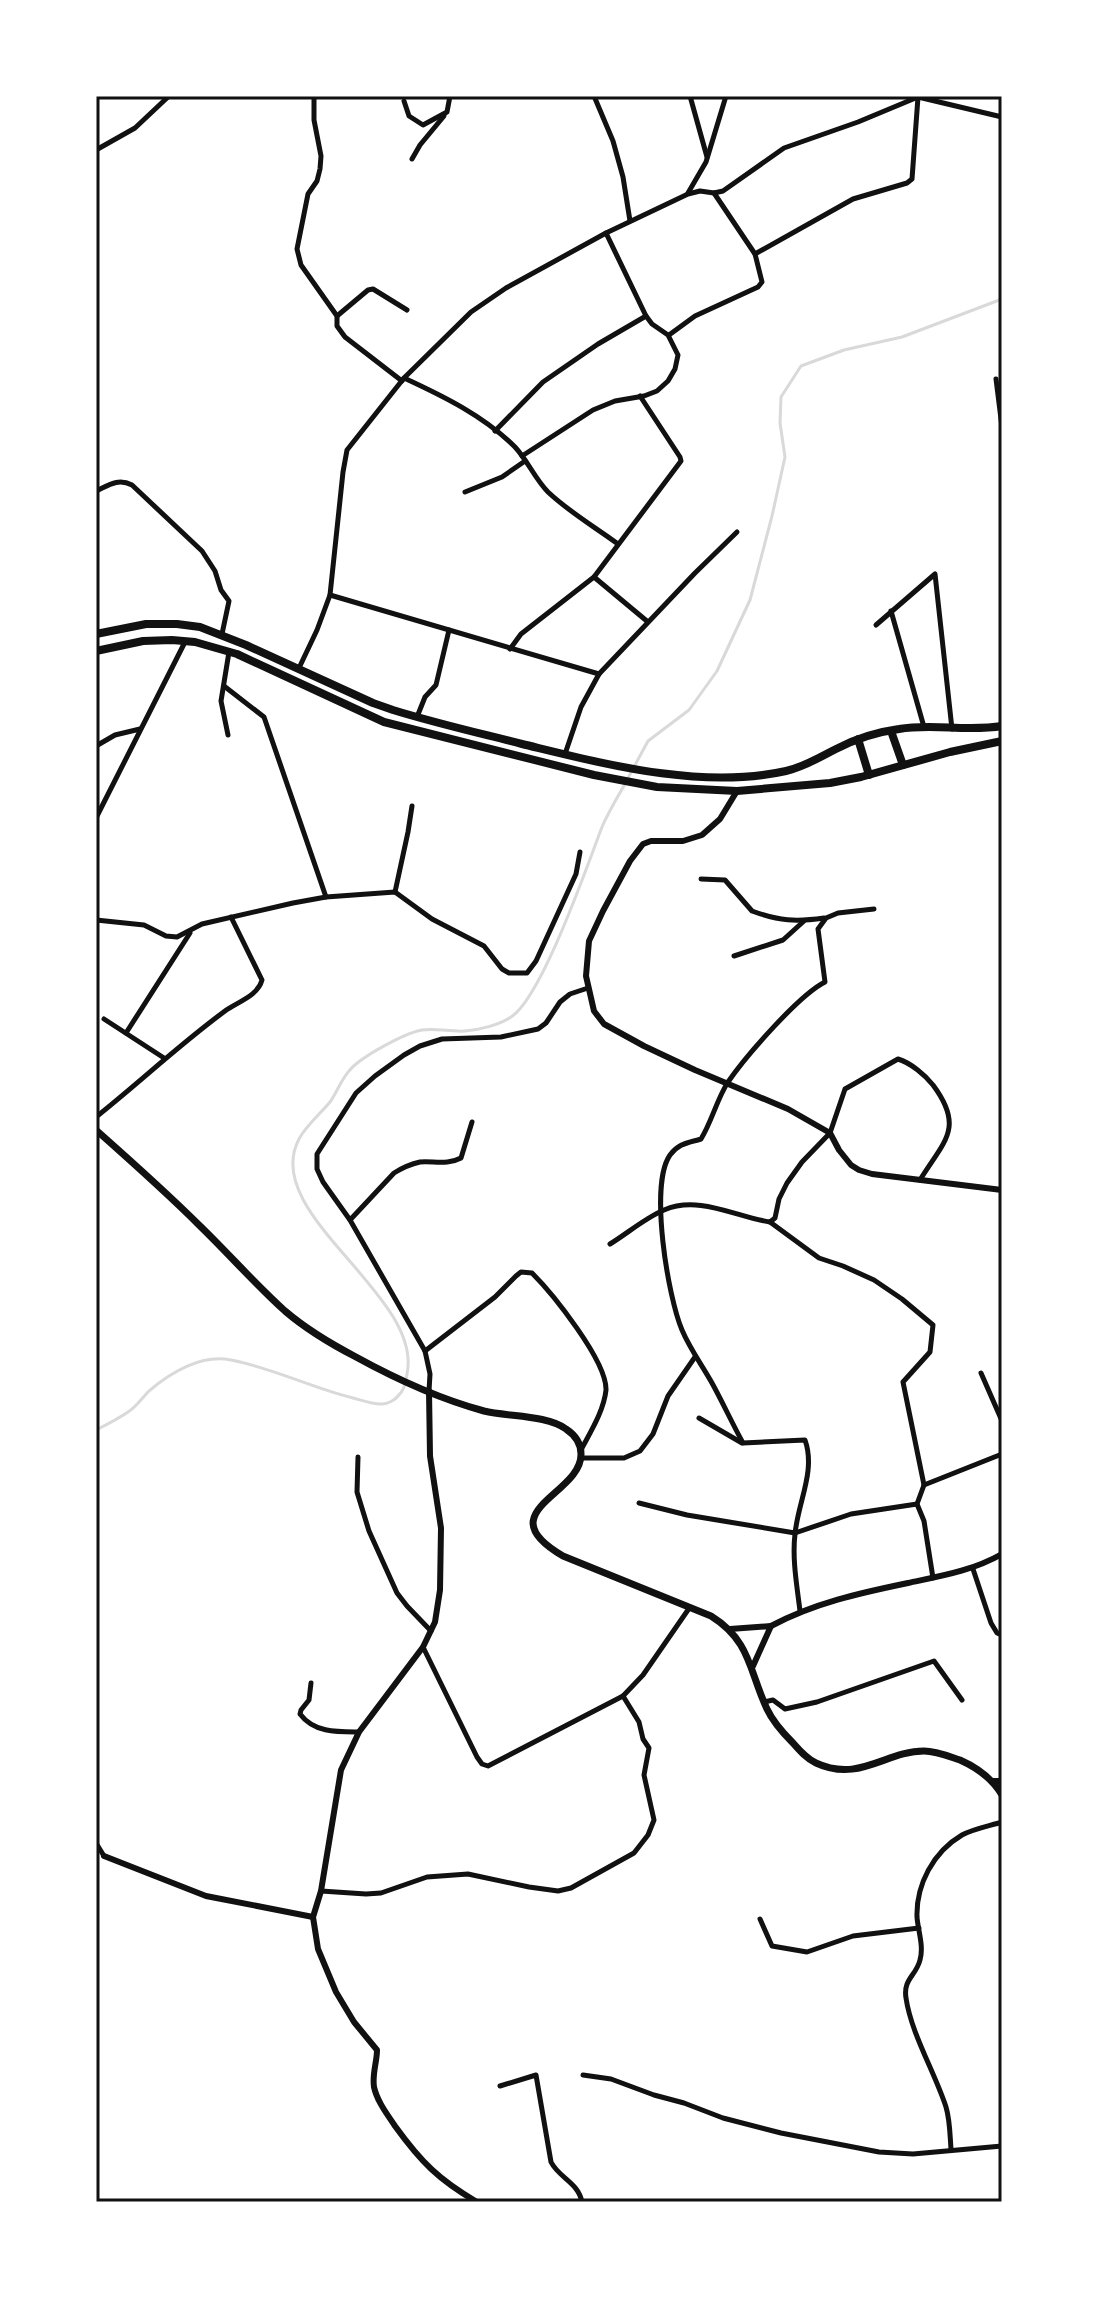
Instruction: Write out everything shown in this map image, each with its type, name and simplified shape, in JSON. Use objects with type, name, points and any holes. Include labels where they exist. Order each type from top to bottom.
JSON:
[{"type":"highway","points":[[96,634],[127,626],[190,625],[222,634],[373,703],[417,718],[596,763],[642,770],[749,776],[786,771],[858,739],[891,731],[924,727],[979,729],[1002,726]]},
{"type":"highway","points":[[96,651],[143,641],[186,641],[229,652],[384,722],[594,775],[691,790],[737,791],[830,783],[1002,741]]},
{"type":"highway","points":[[284,676],[289,664]]},
{"type":"highway","points":[[891,731],[903,765]]},
{"type":"highway","points":[[858,739],[869,775]]},
{"type":"main road","points":[[96,1130],[174,1199],[284,1310],[331,1343],[382,1371],[459,1403],[498,1414],[555,1422],[573,1434],[581,1454],[577,1473],[539,1506],[534,1520],[538,1536],[550,1549],[563,1556],[711,1616],[730,1629],[753,1666],[764,1702],[774,1721],[809,1759],[845,1770],[904,1755],[936,1752],[967,1763],[998,1781],[1002,1795]]},
{"type":"street","points":[[96,150],[135,128],[169,96]]},
{"type":"street","points":[[314,96],[320,169],[317,181],[308,194],[297,249],[301,265],[337,316],[337,326],[345,337],[403,380],[451,399],[495,431],[524,459],[536,479],[551,495],[618,544]]},
{"type":"street","points":[[412,159],[447,112],[450,96]]},
{"type":"street","points":[[594,96],[613,141],[630,221]]},
{"type":"street","points":[[690,96],[707,157]]},
{"type":"street","points":[[688,194],[707,157],[726,96]]},
{"type":"street","points":[[755,254],[853,199],[912,179],[918,97]]},
{"type":"street","points":[[299,669],[330,595],[347,450],[403,380],[471,312],[529,275],[630,221],[688,194],[723,191],[784,148],[909,98],[918,97],[1002,117]]},
{"type":"street","points":[[404,101],[409,116],[423,125],[447,112]]},
{"type":"street","points":[[668,335],[695,316],[758,287],[762,282],[755,254],[714,193]]},
{"type":"street","points":[[465,492],[502,477],[593,410],[657,391],[675,369],[678,355],[668,335],[646,316],[606,233]]},
{"type":"street","points":[[337,316],[373,289],[407,310]]},
{"type":"street","points":[[495,431],[543,382],[646,316]]},
{"type":"street","points":[[996,379],[1002,427]]},
{"type":"street","points":[[510,649],[521,634],[594,577],[681,459],[640,396]]},
{"type":"street","points":[[96,491],[114,482],[125,481],[202,551],[229,601],[222,634]]},
{"type":"street","points":[[565,755],[581,707],[599,674],[737,532]]},
{"type":"street","points":[[876,625],[935,574],[952,729]]},
{"type":"street","points":[[594,577],[648,622]]},
{"type":"street","points":[[330,595],[599,674]]},
{"type":"street","points":[[891,611],[924,727]]},
{"type":"street","points":[[417,718],[425,697],[436,685],[449,630]]},
{"type":"street","points":[[96,818],[186,641]]},
{"type":"street","points":[[228,735],[222,712],[229,652]]},
{"type":"street","points":[[224,686],[264,717],[326,897]]},
{"type":"street","points":[[96,746],[115,735],[140,729]]},
{"type":"street","points":[[737,791],[720,819],[702,835],[683,841],[651,841],[637,850],[589,941],[586,964],[594,1011],[604,1024],[673,1060],[788,1109],[830,1133],[845,1158],[859,1170],[1002,1190]]},
{"type":"street","points":[[395,892],[412,806]]},
{"type":"street","points":[[96,920],[144,925],[166,936],[177,937],[202,924],[326,897],[395,892],[432,919],[484,946],[502,969],[509,973],[527,973],[536,961],[576,874],[580,852]]},
{"type":"street","points":[[701,879],[725,880],[752,911],[791,921],[874,909]]},
{"type":"street","points":[[96,1117],[164,1058],[261,986],[262,980],[231,917]]},
{"type":"street","points":[[743,1443],[695,1357],[674,1306],[660,1211],[665,1164],[679,1146],[701,1139],[727,1084],[793,1008],[825,982],[818,929],[826,918]]},
{"type":"street","points":[[734,956],[783,940],[805,920]]},
{"type":"street","points":[[126,1033],[193,930]]},
{"type":"street","points":[[477,2202],[434,2173],[416,2156],[379,2100],[374,2081],[377,2050],[354,2022],[336,1992],[318,1949],[313,1917],[321,1891],[338,1779],[359,1732],[432,1631],[438,1607],[442,1553],[441,1515],[430,1456],[430,1374],[425,1351],[350,1220],[323,1182],[316,1160],[348,1104],[365,1084],[404,1055],[442,1039],[501,1037],[538,1029],[546,1023],[560,1002],[570,994],[588,988]]},
{"type":"street","points":[[104,1019],[164,1058]]},
{"type":"street","points":[[770,1222],[775,1218],[787,1183],[830,1133],[845,1089],[898,1059],[906,1061],[929,1081],[944,1101],[950,1116],[947,1135],[920,1180]]},
{"type":"street","points":[[350,1220],[403,1167],[420,1162],[452,1162],[461,1158],[472,1122]]},
{"type":"street","points":[[610,1244],[660,1211],[703,1205],[770,1222],[819,1258],[874,1280],[933,1325],[930,1352],[903,1382],[924,1485],[917,1504],[926,1533],[933,1578]]},
{"type":"street","points":[[425,1351],[495,1297],[521,1272],[532,1273],[563,1308],[595,1357],[606,1389],[581,1454],[624,1458],[640,1451],[653,1434],[668,1396],[695,1357]]},
{"type":"street","points":[[981,1373],[1002,1421]]},
{"type":"street","points":[[699,1418],[743,1443],[805,1440],[809,1452],[805,1493],[795,1533],[800,1611]]},
{"type":"street","points":[[924,1485],[1002,1454]]},
{"type":"street","points":[[358,1457],[357,1492],[369,1531],[397,1593],[432,1631]]},
{"type":"street","points":[[639,1503],[687,1515],[795,1533],[851,1514],[917,1504]]},
{"type":"street","points":[[730,1629],[771,1626],[800,1611],[973,1569],[1002,1554]]},
{"type":"street","points":[[973,1569],[991,1623],[1002,1635]]},
{"type":"street","points":[[423,1647],[477,1757],[488,1766],[623,1696],[643,1675],[690,1607]]},
{"type":"street","points":[[753,1666],[771,1626]]},
{"type":"street","points":[[764,1702],[773,1700],[785,1709],[817,1702],[934,1661],[962,1700]]},
{"type":"street","points":[[311,1683],[309,1700],[300,1714],[303,1719],[317,1728],[359,1732]]},
{"type":"street","points":[[321,1891],[381,1893],[427,1877],[468,1874],[558,1891],[571,1888],[634,1853],[648,1835],[654,1820],[644,1775],[649,1748],[639,1722],[623,1696]]},
{"type":"street","points":[[951,2149],[947,2110],[906,1997],[907,1981],[921,1959],[917,1915],[925,1874],[943,1850],[963,1834],[1002,1822]]},
{"type":"street","points":[[96,1843],[100,1855],[206,1896],[313,1917]]},
{"type":"street","points":[[760,1919],[772,1946],[807,1952],[853,1936],[919,1928]]},
{"type":"street","points":[[500,2086],[536,2075],[551,2162],[580,2191],[582,2202]]},
{"type":"street","points":[[583,2075],[611,2079],[723,2118],[879,2152],[913,2154],[1002,2146]]},
{"type":"waterway","points":[[628,778],[648,741],[689,710],[717,671],[750,600],[785,457],[780,423],[781,397],[801,366],[844,350],[902,337],[1002,299]]},
{"type":"waterway","points":[[96,1430],[131,1410],[167,1377],[187,1366],[209,1360],[247,1364],[375,1404],[389,1403],[400,1394],[407,1374],[406,1344],[392,1314],[320,1225],[301,1196],[293,1167],[299,1139],[330,1102],[349,1071],[372,1053],[422,1030],[465,1031],[495,1025],[511,1017],[523,1005],[549,958],[602,827],[625,784]]}]
